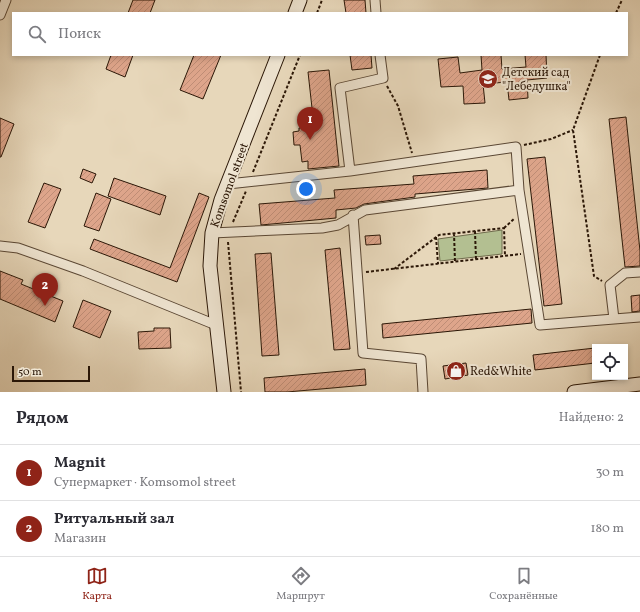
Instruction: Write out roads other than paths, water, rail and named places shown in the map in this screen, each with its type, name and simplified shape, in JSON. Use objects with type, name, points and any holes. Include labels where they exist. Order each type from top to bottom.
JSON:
[{"type":"street","points":[[0,15],[6,0]]},
{"type":"street","points":[[295,12],[300,0]]},
{"type":"street","points":[[375,0],[376,12]]},
{"type":"street","name":"Komsomol street","points":[[224,392],[210,266],[212,233],[228,184],[278,56]]},
{"type":"street","points":[[350,171],[340,88],[383,78],[380,56]]},
{"type":"street","points":[[228,184],[350,171],[516,147],[519,190],[540,325],[640,317]]},
{"type":"street","points":[[212,233],[322,228],[338,225],[353,215],[365,210],[519,190]]},
{"type":"street","points":[[353,215],[363,353],[421,359],[423,392]]},
{"type":"street","points":[[0,246],[18,248],[83,271],[216,325]]},
{"type":"street","points":[[614,319],[610,285],[625,273],[640,272]]},
{"type":"street","points":[[574,392],[640,384]]},
{"type":"place","name":"Детский сад \"Лебедушка\"","points":[[488,79]]},
{"type":"place","name":"Magnit","points":[[310,140]]},
{"type":"place","name":"Ритуальный зал","points":[[45,306]]},
{"type":"place","name":"Red&White","points":[[456,371]]}]
